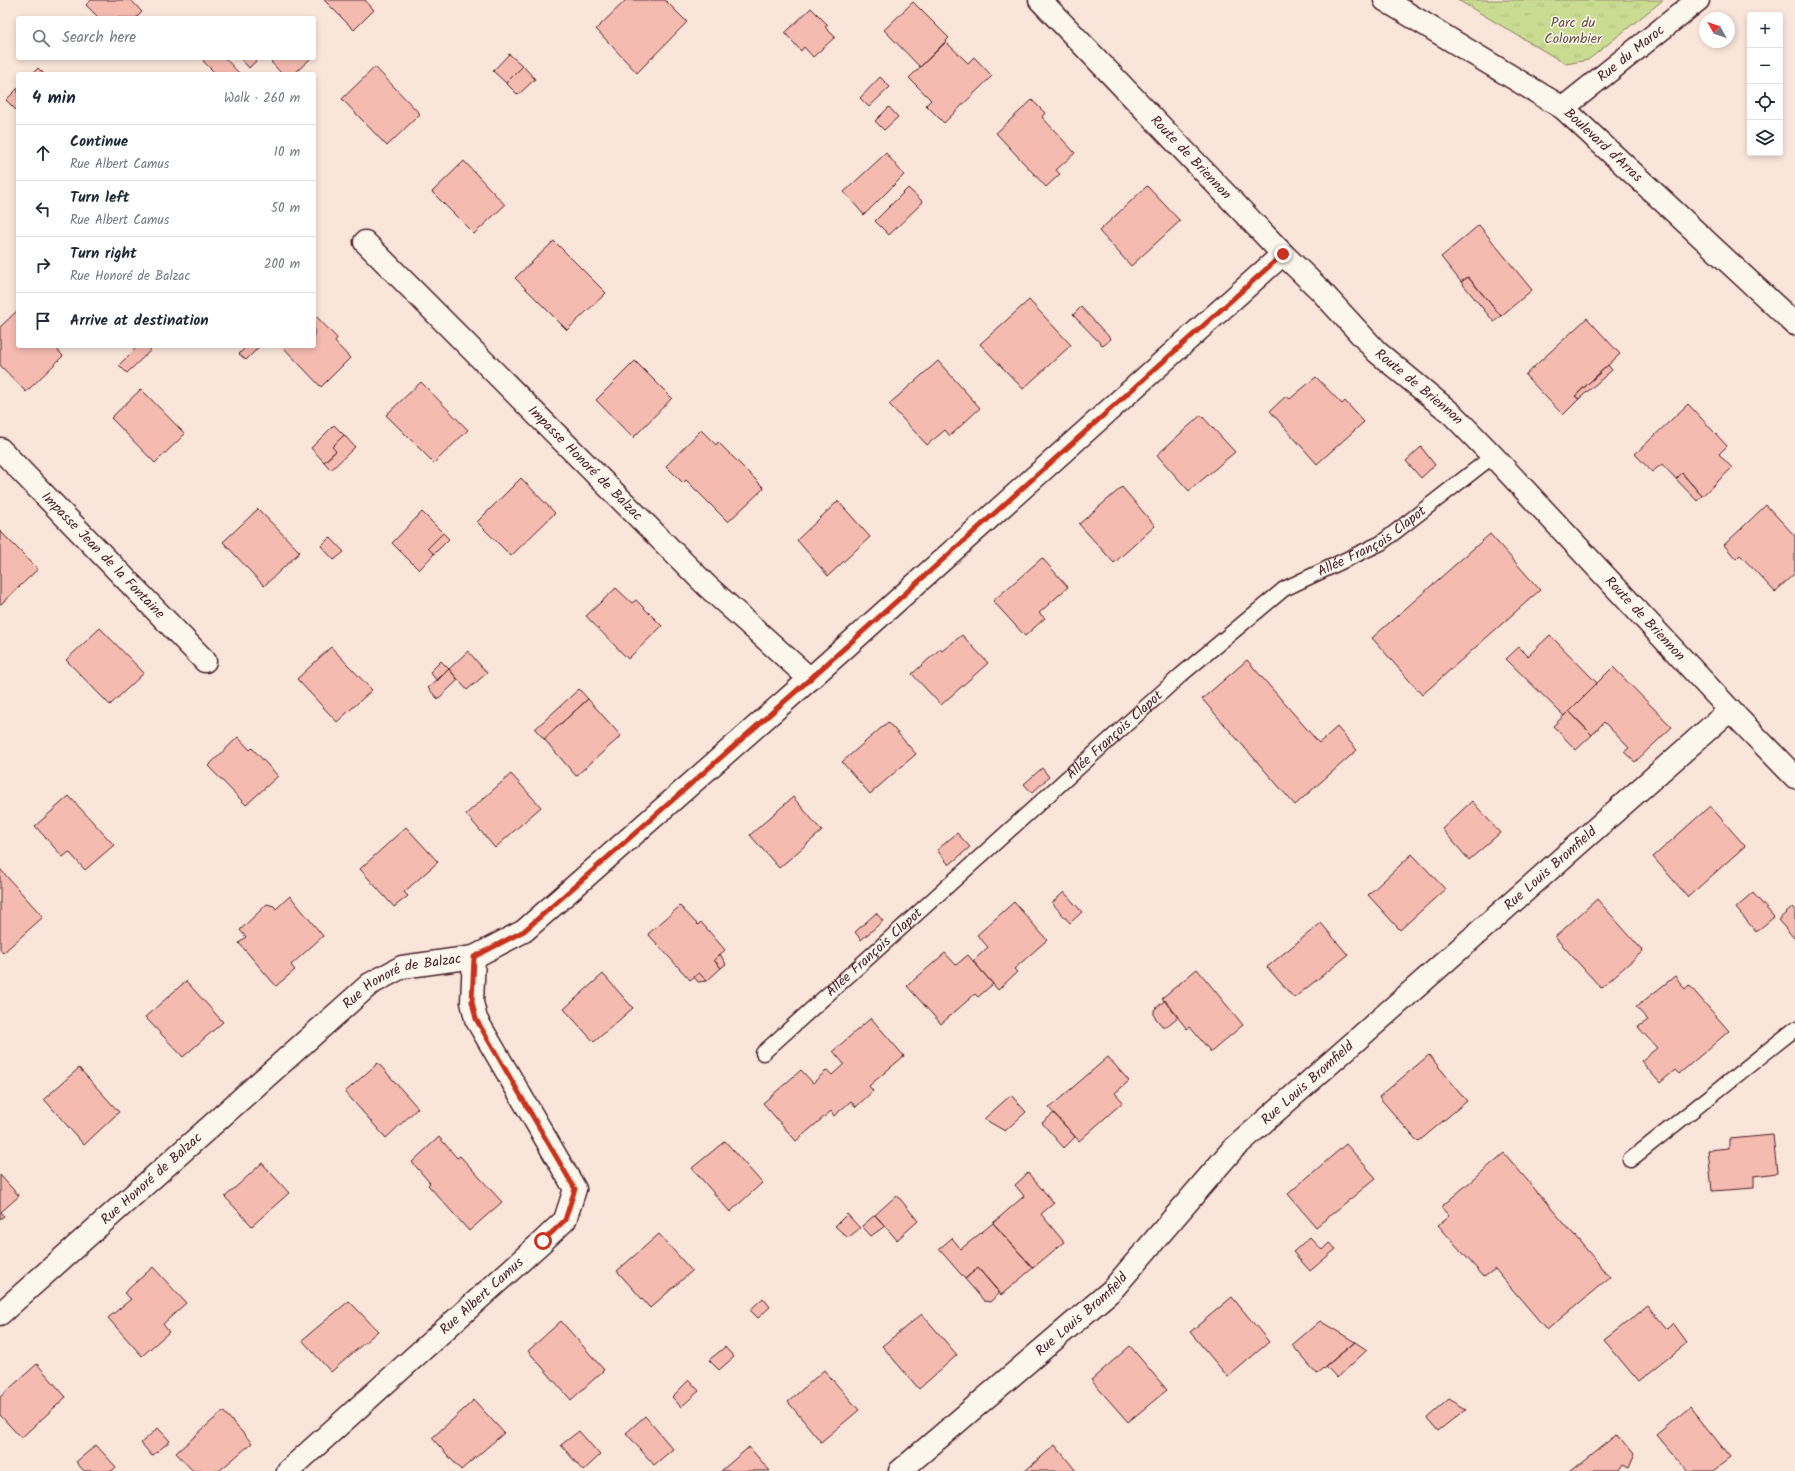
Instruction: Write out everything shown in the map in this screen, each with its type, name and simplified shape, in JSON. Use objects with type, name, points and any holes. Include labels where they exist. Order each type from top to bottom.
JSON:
[{"type":"street","name":"Route de Briennon","points":[[1040,0],[1283,254],[1320,290],[1377,352],[1452,414],[1493,456],[1730,710],[1795,777]]},
{"type":"street","name":"Boulevard d'Arras","points":[[1385,0],[1563,108],[1795,324]]},
{"type":"street","name":"Rue du Maroc","points":[[1563,108],[1698,0]]},
{"type":"street","name":"Impasse Honoré de Balzac","points":[[365,242],[706,586],[810,679]]},
{"type":"street","name":"Rue Honoré de Balzac","points":[[0,1314],[370,984],[402,967],[474,957],[524,931],[810,679],[1283,254]]},
{"type":"street","name":"Impasse Jean de la Fontaine","points":[[0,449],[205,661]]},
{"type":"street","name":"Rue Louis Bromfield","points":[[900,1471],[1112,1290],[1232,1150],[1730,710]]},
{"type":"street","name":"Rue Albert Camus","points":[[288,1471],[565,1220],[575,1189],[476,1019],[472,1002],[474,957]]},
{"type":"lane","name":"Allée François Clapot","points":[[764,1053],[1181,675],[1284,589],[1381,543],[1493,456]]},
{"type":"lane","points":[[1630,1160],[1795,1029]]},
{"type":"green space","name":"Parc du Colombier","points":[[1458,0],[1663,0],[1588,60],[1566,64]]},
{"type":"building","points":[[91,0],[131,0],[142,12],[138,16],[97,16],[86,5]]},
{"type":"building","points":[[324,0],[365,0],[374,10],[354,30]]},
{"type":"building","points":[[626,0],[665,0],[687,22],[637,73],[596,29]]},
{"type":"building","points":[[913,2],[949,38],[920,67],[884,30]]},
{"type":"building","points":[[811,8],[828,25],[825,27],[835,37],[813,57],[804,47],[801,51],[785,33]]},
{"type":"building","points":[[946,42],[968,63],[974,57],[992,76],[944,123],[926,105],[931,100],[909,78]]},
{"type":"building","points":[[509,54],[523,66],[506,83],[493,71]]},
{"type":"building","points":[[227,60],[238,72],[214,72],[203,61]]},
{"type":"building","points":[[242,60],[257,60],[249,68]]},
{"type":"building","points":[[274,60],[309,60],[296,72],[280,72],[271,62]]},
{"type":"building","points":[[523,66],[535,79],[518,95],[506,83]]},
{"type":"building","points":[[375,67],[420,114],[387,146],[342,99]]},
{"type":"building","points":[[38,68],[42,72],[34,72]]},
{"type":"building","points":[[880,77],[890,87],[869,107],[860,98]]},
{"type":"building","points":[[16,90],[16,110],[6,100]]},
{"type":"building","points":[[1032,100],[1045,113],[1042,117],[1075,153],[1056,170],[1060,174],[1046,187],[996,133]]},
{"type":"building","points":[[889,107],[898,117],[884,130],[875,121]]},
{"type":"building","points":[[886,153],[904,175],[864,215],[844,192]]},
{"type":"building","points":[[464,161],[505,205],[474,234],[432,192]]},
{"type":"building","points":[[1147,186],[1180,221],[1131,266],[1099,231]]},
{"type":"building","points":[[908,188],[923,202],[889,235],[875,221]]},
{"type":"building","points":[[1479,225],[1532,290],[1501,316],[1468,277],[1461,282],[1441,257]]},
{"type":"building","points":[[554,241],[606,293],[567,330],[515,278]]},
{"type":"building","points":[[1468,277],[1501,316],[1494,322],[1461,282]]},
{"type":"building","points":[[1029,300],[1071,345],[1023,389],[980,344]]},
{"type":"building","points":[[1081,307],[1111,339],[1103,346],[1073,315]]},
{"type":"building","points":[[16,312],[16,348],[56,348],[63,356],[26,392],[0,365],[0,327]]},
{"type":"building","points":[[316,316],[337,338],[335,342],[350,358],[321,387],[284,348],[316,348]]},
{"type":"building","points":[[1587,318],[1620,354],[1575,396],[1579,399],[1563,415],[1525,375]]},
{"type":"building","points":[[136,348],[149,348],[151,350],[127,373],[119,365]]},
{"type":"building","points":[[245,348],[258,348],[246,360],[239,354]]},
{"type":"building","points":[[635,361],[672,398],[633,438],[596,400]]},
{"type":"building","points":[[938,361],[980,408],[950,436],[945,430],[927,445],[889,404]]},
{"type":"building","points":[[1608,365],[1612,370],[1579,399],[1575,396]]},
{"type":"building","points":[[1316,377],[1342,404],[1345,401],[1364,422],[1317,464],[1270,411],[1286,396],[1290,399]]},
{"type":"building","points":[[421,382],[468,430],[434,463],[386,415]]},
{"type":"building","points":[[141,389],[185,434],[155,463],[111,418]]},
{"type":"building","points":[[1688,404],[1727,446],[1719,454],[1732,468],[1702,496],[1682,473],[1676,479],[1662,464],[1652,472],[1635,454]]},
{"type":"building","points":[[1201,415],[1235,452],[1189,491],[1157,455]]},
{"type":"building","points":[[334,425],[344,435],[332,447],[336,451],[324,462],[311,448]]},
{"type":"building","points":[[701,430],[716,445],[718,442],[764,488],[728,522],[686,480],[683,483],[666,466]]},
{"type":"building","points":[[344,435],[355,447],[331,470],[324,462],[336,451],[332,447]]},
{"type":"building","points":[[1421,447],[1435,465],[1421,478],[1406,461]]},
{"type":"building","points":[[1682,473],[1702,496],[1697,501],[1676,479]]},
{"type":"building","points":[[521,478],[555,513],[511,556],[477,522]]},
{"type":"building","points":[[1122,487],[1155,526],[1114,563],[1079,524]]},
{"type":"building","points":[[838,501],[870,537],[828,576],[797,540]]},
{"type":"building","points":[[1766,505],[1795,536],[1795,573],[1775,592],[1740,555],[1736,559],[1724,545]]},
{"type":"building","points":[[258,509],[300,552],[264,586],[223,542]]},
{"type":"building","points":[[422,512],[443,533],[428,548],[434,554],[419,570],[392,543]]},
{"type":"building","points":[[0,531],[38,569],[1,604],[0,604]]},
{"type":"building","points":[[443,533],[449,539],[434,554],[428,548]]},
{"type":"building","points":[[1490,534],[1540,590],[1422,695],[1372,638]]},
{"type":"building","points":[[330,537],[344,552],[334,560],[321,546]]},
{"type":"building","points":[[1042,558],[1068,587],[1039,613],[1045,618],[1025,636],[993,601]]},
{"type":"building","points":[[616,588],[632,603],[636,600],[662,626],[628,659],[586,616]]},
{"type":"building","points":[[100,628],[144,673],[110,705],[66,660]]},
{"type":"building","points":[[962,635],[988,663],[941,705],[912,674],[940,649],[942,651]]},
{"type":"building","points":[[1550,635],[1597,683],[1564,716],[1506,659],[1519,647],[1528,656]]},
{"type":"building","points":[[331,647],[372,690],[337,722],[297,679]]},
{"type":"building","points":[[468,651],[487,673],[467,690],[449,669]]},
{"type":"building","points":[[1247,660],[1319,743],[1337,727],[1357,750],[1295,805],[1202,699]]},
{"type":"building","points":[[441,661],[449,669],[437,681],[430,672]]},
{"type":"building","points":[[1613,667],[1672,727],[1635,762],[1624,752],[1629,748],[1604,722],[1592,735],[1569,711]]},
{"type":"building","points":[[449,669],[458,680],[438,699],[428,688]]},
{"type":"building","points":[[579,689],[588,699],[544,739],[535,729]]},
{"type":"building","points":[[588,699],[621,736],[576,776],[544,739]]},
{"type":"building","points":[[1569,711],[1592,735],[1576,750],[1553,726]]},
{"type":"building","points":[[888,722],[916,754],[870,794],[842,762]]},
{"type":"building","points":[[238,737],[250,750],[252,748],[278,776],[246,805],[208,766]]},
{"type":"building","points":[[1042,768],[1049,777],[1032,793],[1024,784]]},
{"type":"building","points":[[511,774],[541,807],[495,848],[466,814]]},
{"type":"building","points":[[69,796],[114,845],[85,870],[69,852],[63,857],[35,826]]},
{"type":"building","points":[[793,797],[822,831],[779,868],[750,835]]},
{"type":"building","points":[[1472,801],[1500,833],[1469,860],[1442,829]]},
{"type":"building","points":[[1710,806],[1745,846],[1688,897],[1653,857]]},
{"type":"building","points":[[406,827],[438,862],[404,892],[408,896],[394,907],[360,869]]},
{"type":"building","points":[[957,833],[970,847],[949,865],[937,850]]},
{"type":"building","points":[[1412,854],[1445,889],[1400,930],[1368,895]]},
{"type":"building","points":[[0,869],[43,917],[3,953],[0,950]]},
{"type":"building","points":[[1064,892],[1082,912],[1070,923],[1052,903]]},
{"type":"building","points":[[1753,893],[1774,917],[1756,932],[1736,908]]},
{"type":"building","points":[[290,896],[323,936],[291,965],[295,970],[276,986],[239,943],[246,937],[240,930],[267,904],[274,906],[276,909]]},
{"type":"building","points":[[1597,899],[1643,951],[1601,988],[1555,937]]},
{"type":"building","points":[[1014,902],[1047,940],[1014,969],[1017,972],[998,990],[973,961],[988,947],[977,935]]},
{"type":"building","points":[[680,906],[698,925],[701,922],[725,950],[714,960],[721,968],[707,981],[699,973],[690,980],[648,934]]},
{"type":"building","points":[[1793,907],[1795,909],[1795,939],[1778,920]]},
{"type":"building","points":[[876,913],[883,921],[861,940],[855,932]]},
{"type":"building","points":[[1321,923],[1348,955],[1294,998],[1267,967]]},
{"type":"building","points":[[945,953],[956,965],[968,955],[993,984],[978,997],[975,994],[941,1024],[907,986]]},
{"type":"building","points":[[720,954],[726,964],[721,968],[714,960]]},
{"type":"building","points":[[1197,969],[1243,1025],[1211,1052],[1190,1027],[1187,1029],[1162,998]]},
{"type":"building","points":[[699,973],[707,981],[698,982],[694,977]]},
{"type":"building","points":[[603,974],[633,1008],[594,1042],[564,1009]]},
{"type":"building","points":[[1675,976],[1685,989],[1689,985],[1729,1031],[1679,1074],[1675,1070],[1660,1083],[1641,1061],[1657,1048],[1638,1027],[1648,1020],[1636,1007]]},
{"type":"building","points":[[186,981],[223,1022],[183,1057],[145,1017]]},
{"type":"building","points":[[1165,1000],[1178,1017],[1167,1026],[1162,1026],[1154,1016],[1154,1010]]},
{"type":"building","points":[[871,1018],[904,1056],[869,1086],[873,1091],[856,1107],[851,1101],[834,1116],[831,1111],[796,1141],[763,1103],[801,1070],[813,1083],[827,1070],[832,1075],[844,1064],[833,1051]]},
{"type":"building","points":[[1429,1055],[1467,1101],[1418,1142],[1379,1097]]},
{"type":"building","points":[[1108,1057],[1129,1081],[1115,1093],[1123,1102],[1079,1141],[1049,1108]]},
{"type":"building","points":[[378,1063],[418,1108],[386,1138],[345,1092]]},
{"type":"building","points":[[79,1068],[119,1112],[84,1145],[44,1099]]},
{"type":"building","points":[[1011,1095],[1026,1112],[1005,1131],[984,1119]]},
{"type":"building","points":[[1054,1113],[1075,1137],[1064,1148],[1042,1123]]},
{"type":"building","points":[[1773,1135],[1777,1173],[1754,1176],[1754,1188],[1712,1191],[1708,1150],[1729,1148],[1729,1139]]},
{"type":"building","points":[[439,1137],[457,1158],[460,1156],[502,1202],[469,1231],[428,1185],[430,1183],[412,1162]]},
{"type":"building","points":[[725,1141],[762,1183],[730,1212],[692,1168]]},
{"type":"building","points":[[1346,1144],[1376,1178],[1316,1227],[1288,1194]]},
{"type":"building","points":[[1504,1153],[1610,1277],[1547,1330],[1495,1269],[1484,1277],[1438,1225],[1449,1216],[1441,1207]]},
{"type":"building","points":[[262,1163],[289,1193],[252,1226],[225,1197]]},
{"type":"building","points":[[1028,1173],[1054,1203],[1041,1214],[1064,1242],[1033,1268],[993,1223],[1024,1196],[1015,1185]]},
{"type":"building","points":[[0,1175],[19,1196],[1,1212],[4,1216],[0,1219]]},
{"type":"building","points":[[897,1195],[918,1221],[897,1240],[875,1215]]},
{"type":"building","points":[[847,1214],[860,1228],[848,1238],[835,1226]]},
{"type":"building","points":[[875,1215],[885,1226],[871,1236],[862,1226]]},
{"type":"building","points":[[993,1223],[1033,1268],[1001,1295],[978,1268],[965,1279],[939,1249],[952,1238],[961,1249]]},
{"type":"building","points":[[659,1234],[692,1271],[650,1308],[617,1271]]},
{"type":"building","points":[[1310,1237],[1322,1250],[1329,1243],[1336,1249],[1310,1271],[1293,1252]]},
{"type":"building","points":[[153,1267],[186,1303],[163,1324],[169,1332],[142,1356],[108,1318],[131,1299],[124,1293]]},
{"type":"building","points":[[978,1268],[1000,1293],[990,1302],[984,1301],[965,1279]]},
{"type":"building","points":[[1232,1297],[1269,1342],[1228,1377],[1190,1332]]},
{"type":"building","points":[[763,1298],[770,1307],[758,1318],[750,1310]]},
{"type":"building","points":[[349,1301],[378,1331],[331,1372],[302,1340]]},
{"type":"building","points":[[1648,1306],[1667,1329],[1673,1323],[1687,1342],[1638,1381],[1604,1340]]},
{"type":"building","points":[[922,1314],[957,1355],[919,1389],[882,1346]]},
{"type":"building","points":[[561,1321],[604,1370],[571,1400],[528,1351]]},
{"type":"building","points":[[1320,1321],[1355,1342],[1317,1374],[1292,1345]]},
{"type":"building","points":[[1355,1342],[1367,1350],[1337,1378],[1326,1366]]},
{"type":"building","points":[[1130,1346],[1167,1390],[1128,1422],[1091,1380]]},
{"type":"building","points":[[725,1347],[734,1357],[719,1370],[709,1360]]},
{"type":"building","points":[[37,1364],[66,1397],[21,1438],[0,1415],[0,1397]]},
{"type":"building","points":[[824,1370],[859,1410],[821,1442],[788,1402]]},
{"type":"building","points":[[689,1380],[699,1391],[681,1407],[672,1397]]},
{"type":"building","points":[[1449,1399],[1466,1409],[1438,1431],[1427,1418]]},
{"type":"building","points":[[474,1400],[504,1433],[461,1470],[432,1438]]},
{"type":"building","points":[[1690,1407],[1731,1458],[1714,1471],[1686,1471],[1656,1435]]},
{"type":"building","points":[[223,1411],[252,1443],[219,1471],[193,1471],[176,1453]]},
{"type":"building","points":[[645,1416],[673,1449],[654,1465],[626,1433]]},
{"type":"building","points":[[158,1428],[170,1441],[152,1456],[141,1443]]},
{"type":"building","points":[[579,1431],[600,1455],[583,1471],[561,1445]]},
{"type":"building","points":[[1616,1434],[1632,1454],[1626,1468],[1620,1465],[1616,1471],[1570,1471]]},
{"type":"building","points":[[96,1445],[116,1467],[112,1471],[84,1471],[76,1462]]},
{"type":"building","points":[[1055,1445],[1076,1471],[1025,1471]]},
{"type":"building","points":[[749,1447],[770,1471],[721,1471]]},
{"type":"route","points":[[543,1241],[565,1220],[575,1189],[476,1019],[472,1002],[474,957],[524,931],[810,679],[1283,254]]}]
